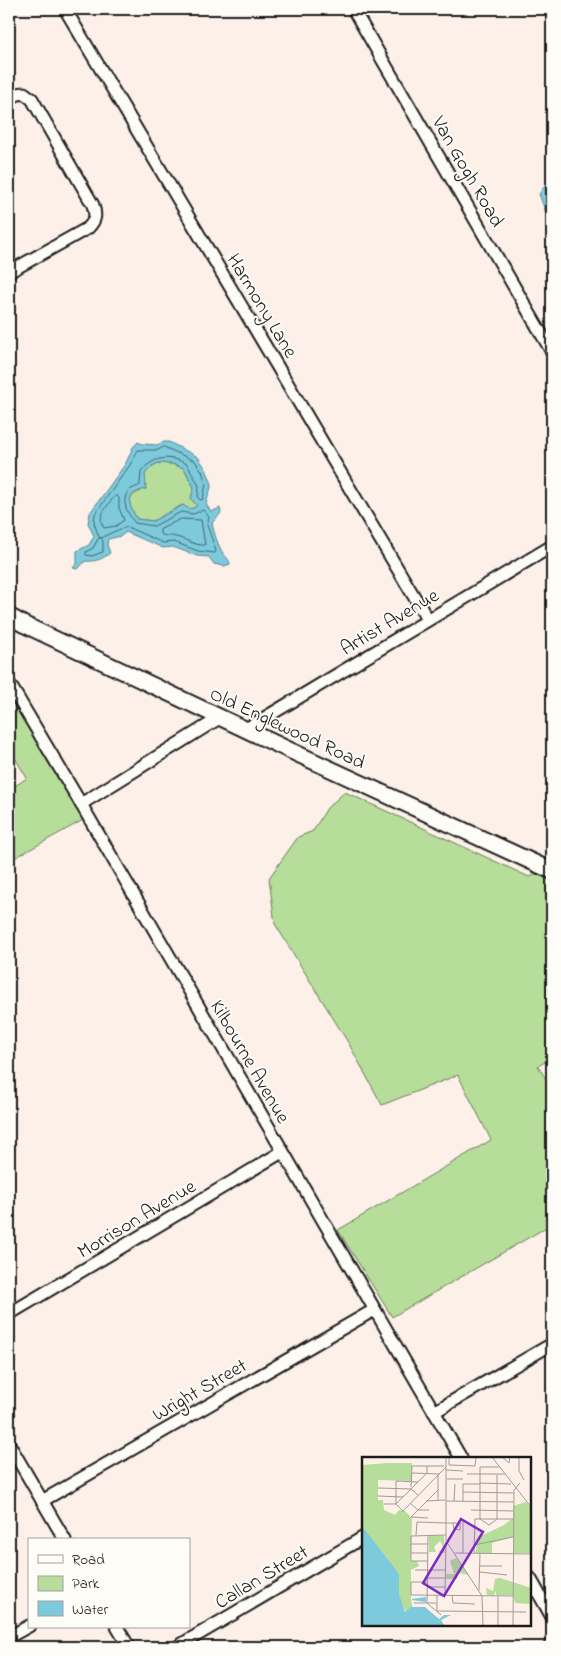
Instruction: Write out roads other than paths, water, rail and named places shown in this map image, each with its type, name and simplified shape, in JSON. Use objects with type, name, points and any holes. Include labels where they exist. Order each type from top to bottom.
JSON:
[{"type":"street","name":"Harmony Lane","points":[[65,9],[428,620]]},
{"type":"street","name":"Van Gogh Road","points":[[353,9],[552,350]]},
{"type":"street","points":[[9,99],[18,94],[24,94],[37,106],[93,205],[96,214],[94,222],[88,228],[9,272]]},
{"type":"street","name":"Artist Avenue","points":[[246,729],[552,546]]},
{"type":"street","name":"Old Englewood Road","points":[[9,616],[22,624],[552,871]]},
{"type":"street","name":"Kilbourne Avenue","points":[[9,683],[460,1457]]},
{"type":"street","points":[[81,804],[221,717]]},
{"type":"street","name":"Morrison Avenue","points":[[9,1314],[282,1152]]},
{"type":"street","name":"Wright Street","points":[[42,1500],[374,1310]]},
{"type":"street","points":[[434,1412],[552,1344]]},
{"type":"street","points":[[9,1444],[64,1538]]},
{"type":"street","name":"Callan Street","points":[[177,1647],[362,1538]]},
{"type":"street","points":[[531,1580],[552,1617]]},
{"type":"street","points":[[9,1638],[28,1627]]},
{"type":"street","points":[[118,1628],[129,1647]]},
{"type":"water","points":[[552,181],[552,229],[539,194]]},
{"type":"water","points":[[138,442],[157,445],[169,442],[198,457],[206,469],[212,484],[206,504],[211,512],[220,508],[221,513],[212,523],[222,552],[230,564],[224,566],[214,564],[209,557],[197,556],[173,547],[163,548],[126,532],[121,536],[108,539],[107,545],[110,553],[102,558],[85,561],[78,569],[73,568],[77,563],[77,551],[89,545],[94,536],[88,523],[90,513],[126,463],[133,447]],"holes":[[[158,463],[172,464],[184,468],[194,487],[191,499],[197,506],[190,508],[183,505],[153,521],[137,519],[130,500],[134,494],[146,489],[145,474],[152,466]]]}]
